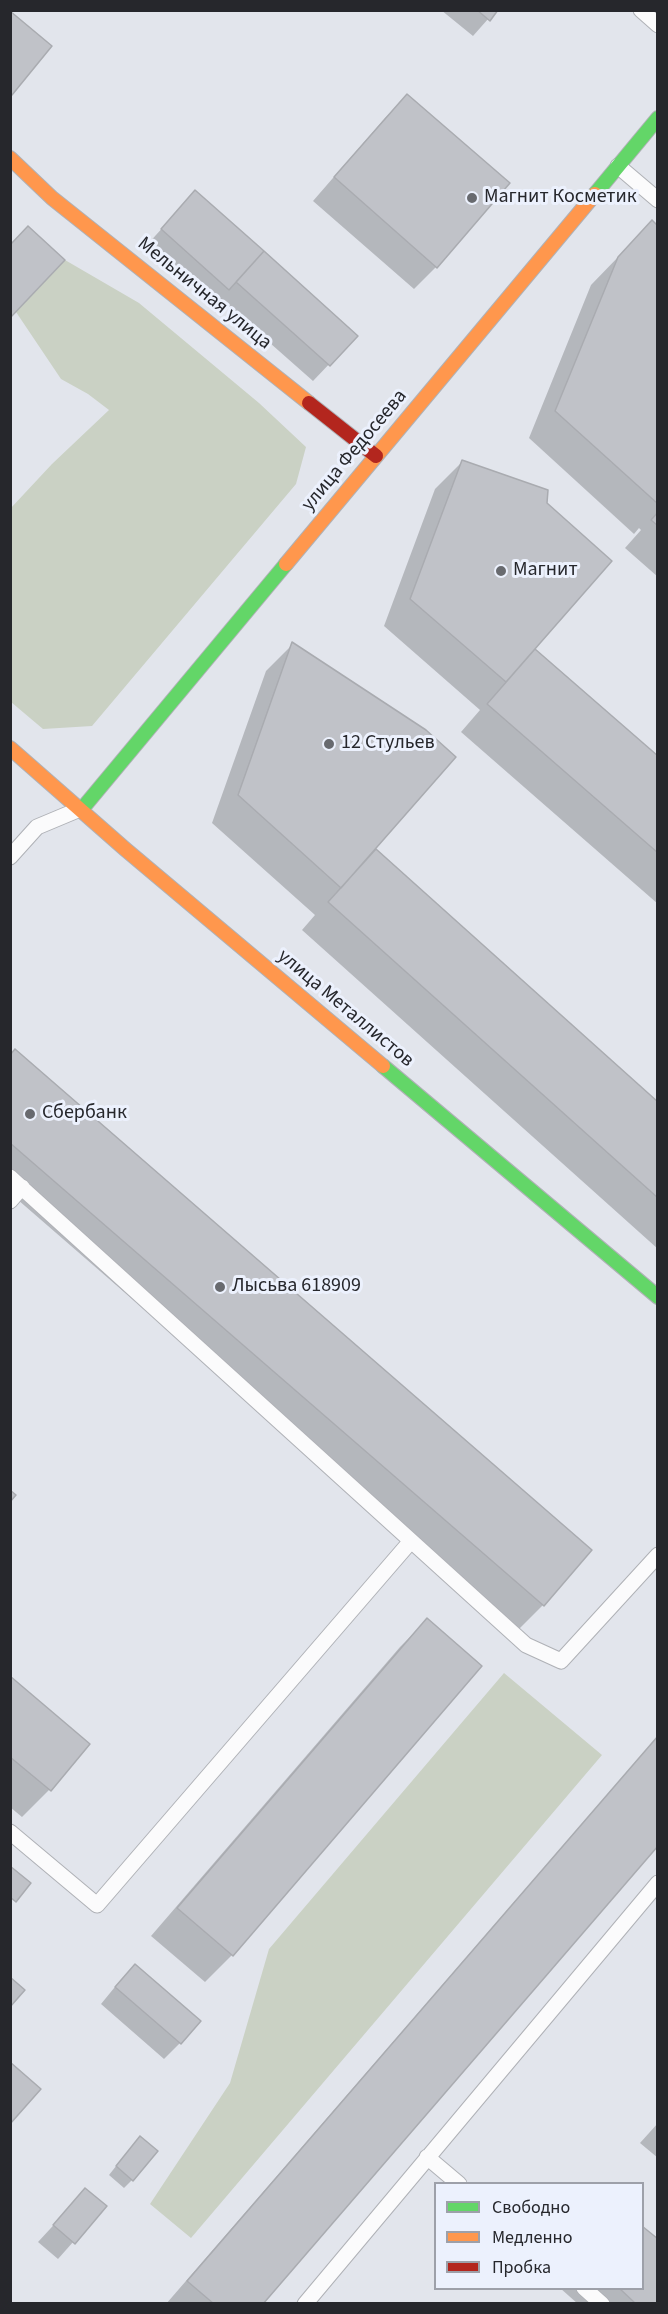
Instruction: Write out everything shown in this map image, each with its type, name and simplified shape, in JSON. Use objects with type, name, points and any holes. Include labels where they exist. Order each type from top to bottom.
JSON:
[{"type":"street","name":"улица Федосеева","points":[[82,809],[657,118]]},
{"type":"street","name":"Мельничная улица","points":[[10,158],[52,198],[376,456]]},
{"type":"street","name":"улица Металлистов","points":[[10,748],[125,849],[657,1297]]},
{"type":"lane","points":[[641,10],[657,25]]},
{"type":"lane","points":[[618,166],[657,200]]},
{"type":"lane","points":[[10,857],[37,827],[82,809]]},
{"type":"lane","points":[[10,1202],[16,1182],[526,1646],[561,1661],[652,1571],[657,1555]]},
{"type":"lane","points":[[10,1832],[97,1905],[411,1541]]},
{"type":"lane","points":[[305,2304],[657,1883]]},
{"type":"lane","points":[[428,2157],[457,2182]]},
{"type":"lane","points":[[585,2290],[602,2304]]},
{"type":"shaded area","points":[[65,260],[139,303],[259,403],[306,447],[296,484],[92,726],[43,729],[11,702],[10,509],[52,464],[109,410],[88,394],[61,379],[16,312]]},
{"type":"shaded area","points":[[504,1673],[602,1755],[191,2238],[150,2204],[230,2083],[269,1949]]},
{"type":"building","points":[[477,10],[498,10],[490,21]]},
{"type":"building","points":[[10,11],[52,46],[12,95],[10,94]]},
{"type":"building","points":[[407,94],[510,183],[437,268],[334,177]]},
{"type":"building","points":[[195,190],[264,251],[229,290],[161,229]]},
{"type":"building","points":[[652,220],[658,226],[658,504],[555,411],[618,257]]},
{"type":"building","points":[[28,226],[65,260],[10,318],[10,245]]},
{"type":"building","points":[[264,251],[358,336],[330,366],[236,282]]},
{"type":"building","points":[[462,460],[548,490],[547,503],[612,561],[506,682],[410,599]]},
{"type":"building","points":[[658,512],[658,526],[651,520]]},
{"type":"building","points":[[292,642],[426,730],[456,757],[341,888],[238,795]]},
{"type":"building","points":[[535,649],[658,756],[658,853],[487,704]]},
{"type":"building","points":[[376,849],[658,1102],[658,1198],[328,902]]},
{"type":"building","points":[[15,1049],[592,1550],[544,1606],[10,1143],[10,1055]]},
{"type":"building","points":[[10,1490],[16,1495],[10,1502]]},
{"type":"building","points":[[427,1618],[482,1666],[233,1956],[177,1908]]},
{"type":"building","points":[[10,1676],[90,1744],[51,1791],[10,1757]]},
{"type":"building","points":[[658,1736],[658,1846],[263,2304],[214,2304],[187,2281]]},
{"type":"building","points":[[10,1866],[31,1883],[16,1902],[10,1897]]},
{"type":"building","points":[[135,1964],[201,2021],[181,2044],[115,1987]]},
{"type":"building","points":[[10,1977],[25,1990],[10,2007]]},
{"type":"building","points":[[10,2062],[41,2089],[10,2124]]},
{"type":"building","points":[[140,2136],[158,2151],[133,2181],[116,2166]]},
{"type":"building","points":[[85,2188],[107,2206],[75,2244],[53,2225]]},
{"type":"building","points":[[644,2228],[658,2239],[658,2304],[636,2304],[621,2290],[644,2290]]},
{"type":"traffic: fast","points":[[595,194],[658,118]]},
{"type":"traffic: fast","points":[[82,809],[286,564]]},
{"type":"traffic: fast","points":[[383,1066],[658,1297]]},
{"type":"traffic: slow","points":[[10,158],[52,198],[309,403]]},
{"type":"traffic: slow","points":[[286,564],[595,194]]},
{"type":"traffic: slow","points":[[10,748],[125,849],[383,1066]]},
{"type":"traffic: jam","points":[[309,403],[376,456]]},
{"type":"place","name":"Магнит Косметик","points":[[472,198]]},
{"type":"place","name":"Магнит","points":[[501,571]]},
{"type":"place","name":"12 Стульев","points":[[329,744]]},
{"type":"place","name":"Сбербанк","points":[[30,1114]]},
{"type":"place","name":"Лысьва 618909","points":[[220,1287]]}]
